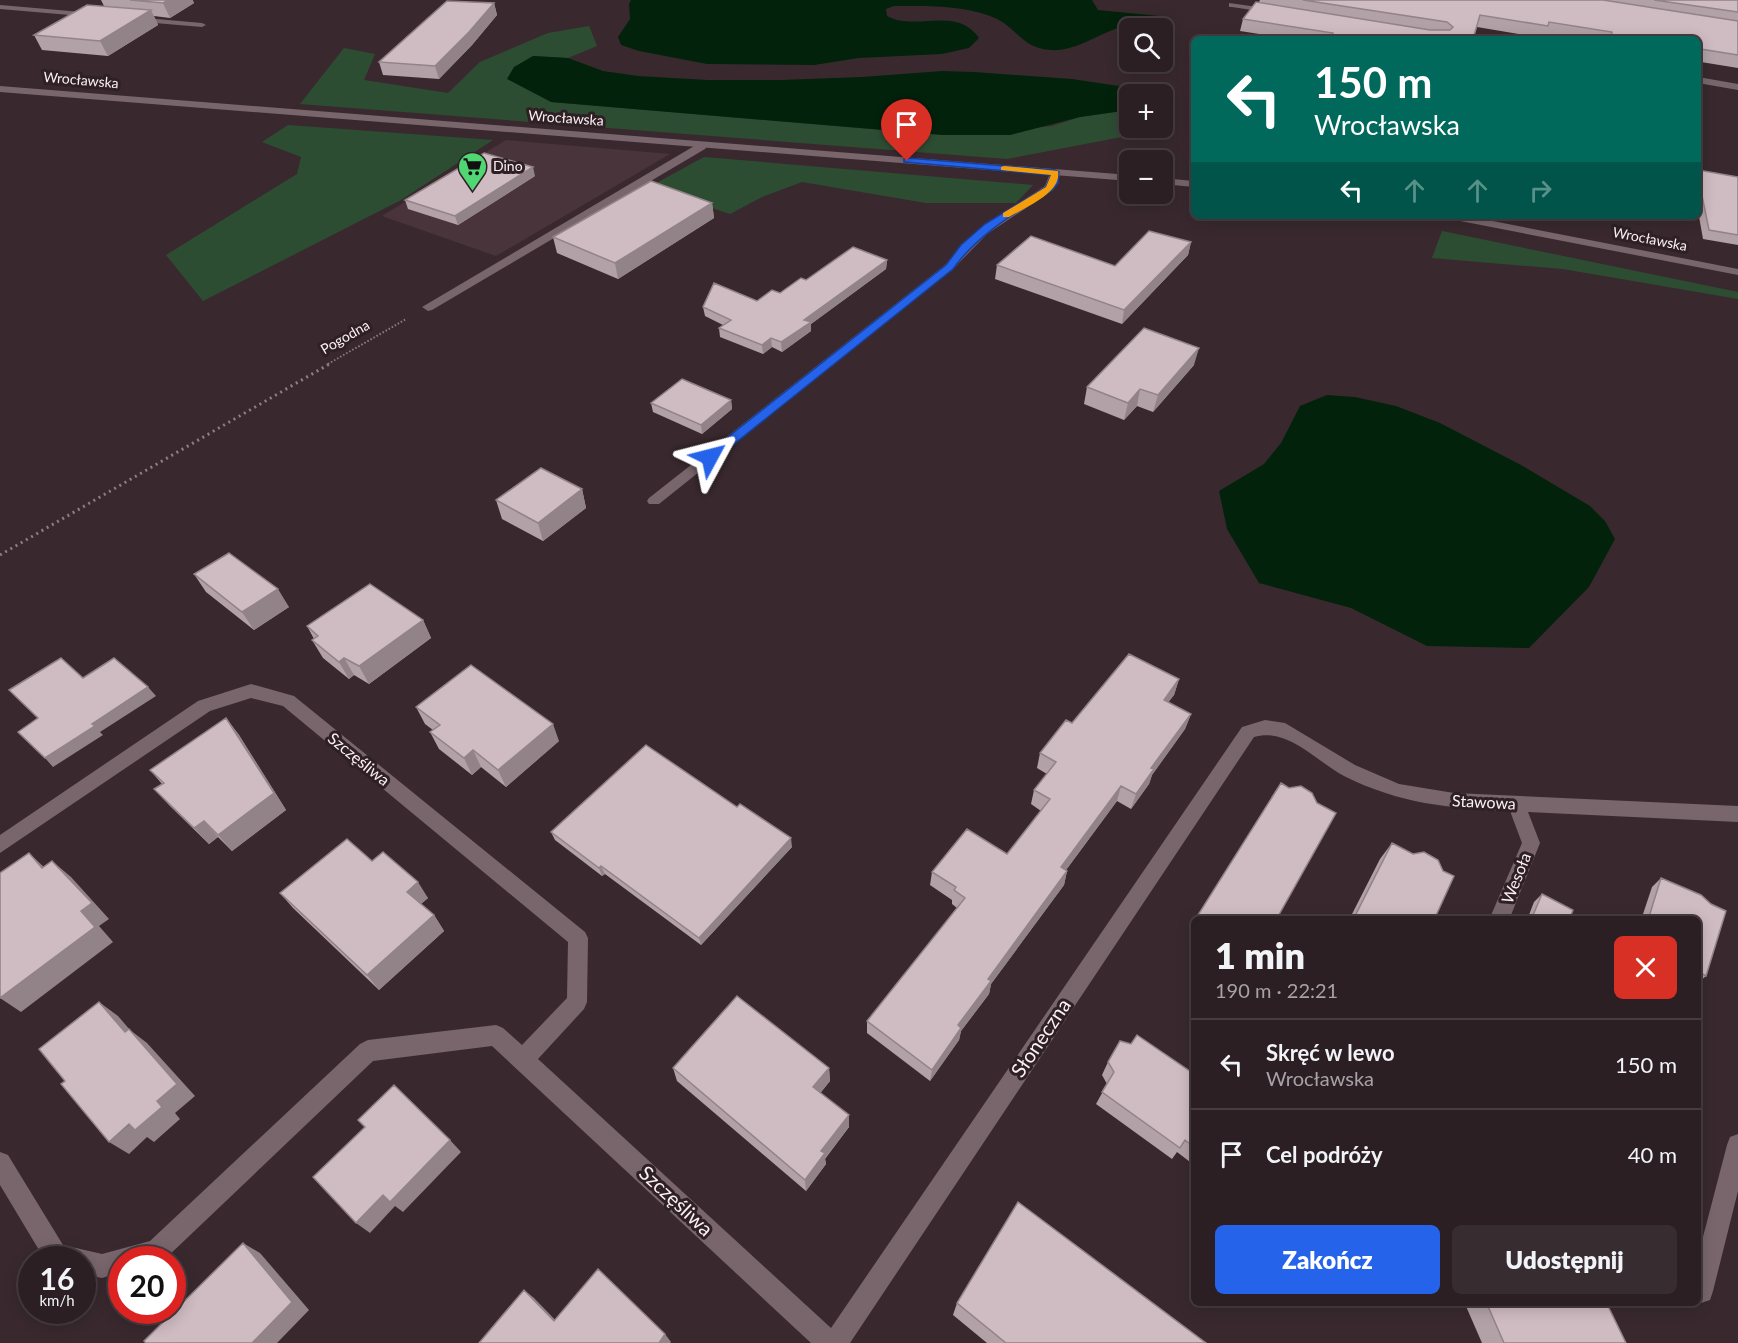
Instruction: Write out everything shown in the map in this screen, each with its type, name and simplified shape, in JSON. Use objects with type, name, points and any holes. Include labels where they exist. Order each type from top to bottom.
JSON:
[{"type":"street","points":[[1232,5],[1278,12]]},
{"type":"street","points":[[0,7],[107,17]]},
{"type":"street","points":[[119,18],[202,25]]},
{"type":"street","points":[[1701,81],[1738,87]]},
{"type":"street","name":"Wrocławska","points":[[0,89],[1119,177]]},
{"type":"street","points":[[428,307],[704,144]]},
{"type":"street","points":[[654,501],[949,267],[964,247],[988,225],[1049,188],[1053,183],[1055,172]]},
{"type":"street","points":[[1173,182],[1191,184]]},
{"type":"street","name":"Wrocławska","points":[[1465,219],[1738,272]]},
{"type":"street","name":"Szczęśliwa","points":[[0,845],[204,706],[251,691],[288,701],[578,938],[577,1002],[523,1059]]},
{"type":"street","name":"Stawowa","points":[[1248,732],[1264,727],[1284,730],[1349,770],[1397,791],[1454,801],[1738,814]]},
{"type":"street","name":"Słoneczna","points":[[835,1343],[1248,732]]},
{"type":"street","name":"Wesoła","points":[[1501,916],[1531,843],[1516,804]]},
{"type":"street","name":"Szczęśliwa","points":[[162,1246],[368,1051],[496,1035],[829,1343]]},
{"type":"street","points":[[1701,1291],[1738,1145]]},
{"type":"street","points":[[0,1163],[50,1246]]},
{"type":"path","name":"Pogodna","points":[[0,555],[428,307]]},
{"type":"shaded area","points":[[631,0],[1092,0],[1098,10],[1159,16],[1157,18],[1119,18],[1119,28],[1069,48],[1050,50],[1033,46],[1003,22],[983,14],[946,7],[894,6],[886,9],[887,16],[910,22],[959,23],[970,28],[979,38],[969,48],[942,54],[859,58],[814,65],[707,64],[639,51],[621,45],[618,37],[630,19]]},
{"type":"shaded area","points":[[589,26],[597,46],[568,58],[533,56],[551,102],[943,135],[1052,126],[1080,117],[1119,111],[1119,137],[1007,159],[300,104],[344,48],[375,54],[364,80],[448,93],[480,62],[548,33]]},
{"type":"shaded area","points":[[533,56],[568,58],[603,71],[638,76],[708,80],[862,77],[942,71],[1072,79],[1119,86],[1119,111],[1080,117],[1010,135],[943,135],[551,102],[507,79],[514,67]]},
{"type":"shaded area","points":[[288,125],[493,140],[401,200],[203,301],[166,255],[297,174],[301,157],[262,142]]},
{"type":"shaded area","points":[[506,140],[670,154],[496,256],[382,216]]},
{"type":"shaded area","points":[[704,157],[1033,185],[1016,203],[926,203],[802,182],[762,197],[730,214],[649,187]]},
{"type":"shaded area","points":[[1442,231],[1738,292],[1738,299],[1563,269],[1432,258]]},
{"type":"shaded area","points":[[1327,395],[1355,397],[1396,406],[1440,423],[1521,465],[1590,506],[1605,521],[1615,539],[1589,587],[1529,648],[1427,646],[1351,608],[1259,583],[1227,529],[1219,491],[1264,464],[1281,443],[1300,406]]},
{"type":"building","points":[[130,0],[168,0],[163,3]]},
{"type":"building","points":[[1303,0],[1603,0],[1738,21],[1738,55],[1701,49],[1701,36],[1611,36],[1612,32],[1549,22],[1548,26],[1480,15],[1474,36],[1332,36],[1333,33],[1243,19],[1256,2],[1430,30],[1450,30],[1453,27],[1447,22]]},
{"type":"building","points":[[1654,0],[1738,0],[1738,12]]},
{"type":"building","points":[[447,1],[494,3],[435,66],[379,62]]},
{"type":"building","points":[[87,5],[151,10],[100,41],[34,35]]},
{"type":"building","name":"Dino","points":[[484,153],[533,167],[455,216],[405,200]]},
{"type":"building","points":[[1701,171],[1738,177],[1738,235],[1709,230],[1701,191]]},
{"type":"building","points":[[651,181],[712,203],[615,263],[553,237]]},
{"type":"building","points":[[1149,231],[1191,242],[1124,310],[997,265],[1031,236],[1115,266]]},
{"type":"building","points":[[853,247],[887,260],[804,320],[811,322],[781,342],[771,338],[762,345],[719,328],[731,320],[703,307],[714,283],[757,301],[772,290],[780,293],[801,278],[806,280]]},
{"type":"building","points":[[1144,328],[1199,348],[1158,395],[1140,389],[1128,403],[1087,387]]},
{"type":"building","points":[[682,379],[731,400],[701,425],[651,403]]},
{"type":"building","points":[[541,468],[582,489],[538,523],[496,500]]},
{"type":"building","points":[[229,553],[278,589],[242,612],[194,574]]},
{"type":"building","points":[[370,584],[423,620],[359,666],[344,658],[339,662],[312,640],[318,636],[307,626]]},
{"type":"building","points":[[1129,654],[1179,679],[1164,700],[1191,714],[1151,768],[1154,769],[1136,794],[1121,786],[1061,867],[1067,871],[988,979],[991,981],[958,1025],[961,1028],[932,1070],[867,1021],[965,898],[954,890],[956,887],[932,872],[967,829],[1007,854],[1050,799],[1034,790],[1056,762],[1040,753],[1066,720],[1072,723]]},
{"type":"building","points":[[61,658],[83,678],[114,658],[148,687],[92,724],[95,726],[45,758],[18,732],[38,718],[9,690]]},
{"type":"building","points":[[471,665],[553,724],[498,770],[473,750],[464,758],[430,732],[440,725],[416,707]]},
{"type":"building","points":[[226,718],[274,793],[218,835],[204,821],[194,828],[154,789],[164,783],[150,770]]},
{"type":"building","points":[[646,745],[737,807],[740,804],[791,838],[699,938],[551,832]]},
{"type":"building","points":[[1281,783],[1289,788],[1301,786],[1312,793],[1317,803],[1336,813],[1278,916],[1198,915]]},
{"type":"building","points":[[347,839],[372,861],[383,852],[418,882],[407,892],[434,915],[367,975],[280,893]]},
{"type":"building","points":[[1392,843],[1413,854],[1424,852],[1438,860],[1443,871],[1454,876],[1436,916],[1355,916]]},
{"type":"building","points":[[29,853],[42,868],[52,861],[92,903],[81,911],[95,927],[0,998],[0,873]]},
{"type":"building","points":[[1661,878],[1701,895],[1711,904],[1726,911],[1706,976],[1701,973],[1701,916],[1649,916]]},
{"type":"building","points":[[1542,894],[1573,910],[1571,916],[1533,916]]},
{"type":"building","points":[[737,996],[829,1068],[813,1087],[849,1115],[821,1151],[825,1153],[805,1180],[673,1068]]},
{"type":"building","points":[[99,1002],[125,1032],[129,1029],[177,1084],[157,1101],[162,1107],[135,1130],[129,1124],[109,1142],[61,1084],[65,1081],[39,1049]]},
{"type":"building","points":[[1137,1035],[1191,1072],[1191,1145],[1185,1140],[1180,1148],[1102,1092],[1114,1072],[1108,1062],[1120,1041],[1131,1044]]},
{"type":"building","points":[[394,1085],[450,1140],[390,1202],[383,1195],[356,1223],[313,1177],[365,1127],[358,1120]]},
{"type":"building","points":[[1018,1202],[1206,1343],[1006,1343],[957,1303]]},
{"type":"building","points":[[243,1243],[292,1302],[252,1343],[146,1343],[144,1341],[161,1324],[186,1324],[186,1299]]},
{"type":"building","points":[[598,1269],[665,1334],[659,1343],[479,1343],[524,1290],[554,1321]]},
{"type":"building","points":[[1488,1306],[1608,1306],[1626,1343],[1504,1343]]},
{"type":"slow traffic","points":[[1004,168],[1055,172],[1053,183],[1049,188],[1006,215]]},
{"type":"place","name":"Dino","points":[[472,192]]},
{"type":"route","points":[[710,457],[949,267],[964,247],[988,225],[1049,188],[1053,183],[1055,172],[907,161]]}]
